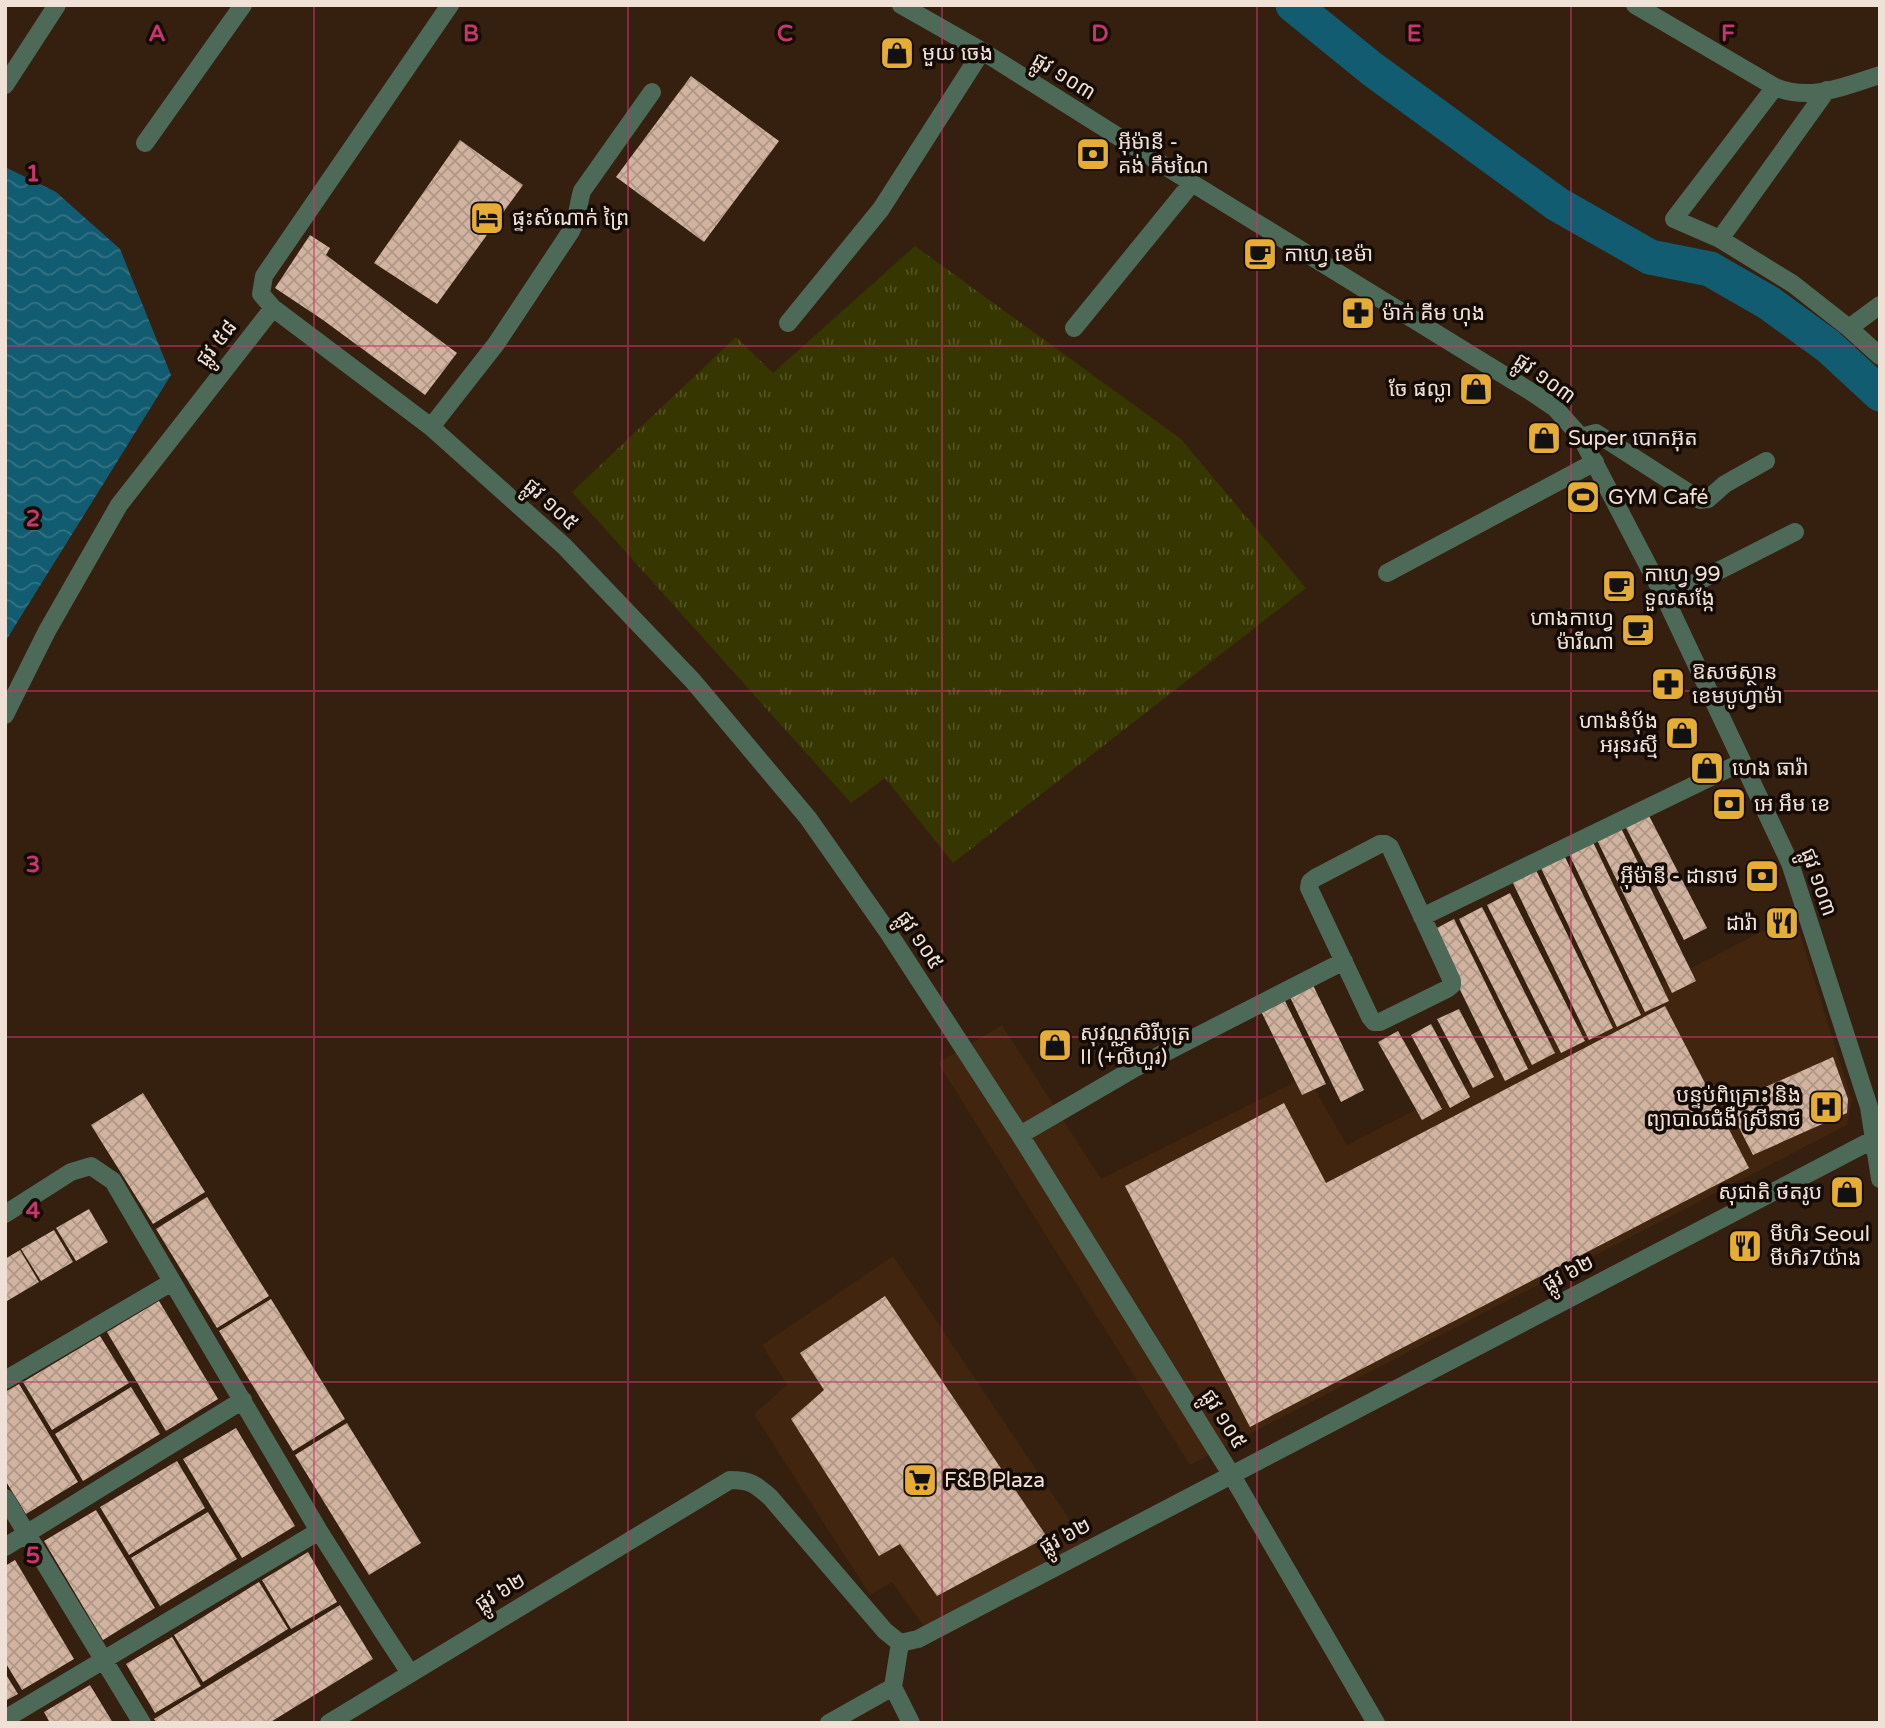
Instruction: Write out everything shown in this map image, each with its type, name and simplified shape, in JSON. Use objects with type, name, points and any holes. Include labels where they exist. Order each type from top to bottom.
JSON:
[{"type":"street","points":[[5,85],[57,5]]},
{"type":"street","points":[[145,143],[243,5]]},
{"type":"street","points":[[273,308],[261,294],[264,276],[450,5]]},
{"type":"street","name":"ផ្លូវ ១០៣","points":[[901,5],[982,51],[1533,393],[1555,408],[1581,437],[1665,598],[1790,863],[1869,1107],[1876,1138],[1880,1178]]},
{"type":"street","points":[[1634,5],[1788,92],[1806,94],[1828,90],[1880,75]]},
{"type":"street","points":[[788,323],[881,209],[982,51]]},
{"type":"street","points":[[1775,87],[1674,219],[1720,239],[1793,284],[1880,356]]},
{"type":"street","points":[[1720,239],[1828,90]]},
{"type":"street","points":[[431,427],[496,344],[571,231],[578,217],[582,191],[652,92]]},
{"type":"street","points":[[1074,328],[1192,183]]},
{"type":"street","points":[[1849,328],[1880,305]]},
{"type":"street","name":"ផ្លូវ ១០៥","points":[[273,308],[431,427],[564,546],[693,681],[799,808],[888,932],[1020,1135],[1231,1475],[1376,1723]]},
{"type":"street","name":"ផ្លូវ ៥៨","points":[[5,715],[47,631],[119,505],[273,308]]},
{"type":"street","points":[[1581,437],[1597,433],[1700,500],[1708,499],[1725,484],[1766,461]]},
{"type":"street","points":[[1387,573],[1595,462]]},
{"type":"street","points":[[1665,598],[1795,532]]},
{"type":"street","points":[[1422,917],[1742,762]]},
{"type":"street","points":[[1380,844],[1385,844],[1390,848],[1422,917],[1452,985],[1380,1022],[1374,1022],[1309,888],[1310,883],[1380,844]]},
{"type":"street","points":[[1020,1135],[1147,1062],[1344,961]]},
{"type":"street","name":"ផ្លូវ ៦២","points":[[338,1720],[410,1673],[730,1480],[744,1480],[770,1497],[885,1631],[900,1643],[918,1639],[1876,1138]]},
{"type":"street","points":[[5,1214],[71,1172],[91,1166],[113,1181],[319,1531],[410,1673]]},
{"type":"street","points":[[5,1380],[172,1282]]},
{"type":"street","points":[[5,1547],[243,1400]]},
{"type":"street","points":[[5,1498],[142,1723]]},
{"type":"street","points":[[5,1719],[319,1531]]},
{"type":"street","points":[[900,1643],[893,1687],[911,1723]]},
{"type":"street","points":[[829,1723],[893,1687]]},
{"type":"shaded area","points":[[1794,915],[1852,1100],[1847,1125],[1190,1465],[938,1063],[1002,1025],[1101,1179],[1307,1076],[1347,1145]]},
{"type":"shaded area","name":"F&B Plaza","points":[[893,1256],[1088,1547],[929,1633],[892,1582],[870,1595],[754,1414],[787,1385],[762,1345]]},
{"type":"green space","points":[[915,246],[1181,439],[1306,588],[953,863],[885,778],[851,803],[572,492],[736,337],[773,373]]},
{"type":"water","points":[[5,167],[56,192],[120,249],[171,375],[5,642]]},
{"type":"building","points":[[691,76],[779,141],[704,242],[616,177]]},
{"type":"building","points":[[460,140],[523,185],[437,304],[374,263]]},
{"type":"building","points":[[310,235],[330,248],[326,255],[457,353],[425,395],[275,288]]},
{"type":"building","points":[[1646,810],[1707,928],[1684,940],[1623,822]]},
{"type":"building","points":[[1619,824],[1696,981],[1672,993],[1595,836]]},
{"type":"building","points":[[1591,838],[1669,1001],[1645,1012],[1567,850]]},
{"type":"building","points":[[1563,853],[1641,1015],[1617,1027],[1539,864]]},
{"type":"building","points":[[1534,866],[1613,1028],[1589,1040],[1510,877]]},
{"type":"building","points":[[1510,893],[1585,1041],[1561,1053],[1487,905]]},
{"type":"building","points":[[1482,907],[1555,1053],[1532,1065],[1459,919]]},
{"type":"building","points":[[1454,919],[1528,1069],[1505,1081],[1431,931]]},
{"type":"building","points":[[1311,981],[1364,1090],[1341,1102],[1288,993]]},
{"type":"building","points":[[1282,995],[1326,1084],[1302,1095],[1259,1007]]},
{"type":"building","points":[[1665,1006],[1749,1168],[1250,1427],[1125,1186],[1284,1103],[1326,1183]]},
{"type":"building","points":[[1459,1009],[1494,1077],[1473,1088],[1437,1019]]},
{"type":"building","points":[[1431,1024],[1470,1097],[1450,1108],[1411,1035]]},
{"type":"building","points":[[1398,1031],[1442,1109],[1422,1120],[1378,1042]]},
{"type":"building","points":[[1833,1057],[1848,1099],[1847,1113],[1753,1155],[1727,1104]]},
{"type":"building","points":[[143,1093],[205,1192],[153,1224],[91,1125]]},
{"type":"building","points":[[207,1197],[269,1296],[217,1328],[156,1229]]},
{"type":"building","points":[[89,1209],[108,1242],[76,1261],[56,1228]]},
{"type":"building","points":[[54,1230],[73,1262],[41,1281],[21,1249]]},
{"type":"building","points":[[20,1250],[39,1282],[7,1301],[5,1259]]},
{"type":"building","points":[[885,1296],[1047,1537],[937,1596],[900,1544],[879,1556],[791,1419],[824,1390],[800,1353]]},
{"type":"building","points":[[271,1299],[345,1419],[293,1451],[219,1331]]},
{"type":"building","points":[[159,1301],[218,1399],[166,1431],[107,1332]]},
{"type":"building","points":[[100,1336],[129,1383],[52,1430],[23,1382]]},
{"type":"building","points":[[19,1384],[78,1482],[26,1514],[5,1480],[5,1392]]},
{"type":"building","points":[[131,1387],[160,1434],[83,1481],[55,1434]]},
{"type":"building","points":[[347,1423],[421,1543],[369,1575],[295,1455]]},
{"type":"building","points":[[236,1428],[295,1526],[242,1558],[183,1459]]},
{"type":"building","points":[[177,1461],[205,1508],[129,1555],[100,1507]]},
{"type":"building","points":[[96,1510],[155,1608],[103,1640],[44,1541]]},
{"type":"building","points":[[208,1512],[237,1559],[160,1606],[131,1558]]},
{"type":"building","points":[[308,1552],[337,1602],[291,1629],[262,1580]]},
{"type":"building","points":[[15,1560],[74,1659],[22,1690],[5,1662],[5,1566]]},
{"type":"building","points":[[259,1582],[288,1629],[203,1682],[174,1635]]},
{"type":"building","points":[[340,1605],[373,1659],[269,1723],[157,1723],[154,1719]]},
{"type":"building","points":[[172,1637],[201,1686],[155,1713],[126,1664]]},
{"type":"building","points":[[5,1673],[18,1694],[5,1701]]},
{"type":"building","points":[[90,1685],[113,1723],[50,1723],[44,1712]]},
{"type":"waterway","points":[[1293,5],[1372,69],[1557,204],[1650,257],[1710,269],[1769,303],[1828,346],[1880,394]]},
{"type":"place","name":"មួយ ចេង","points":[[897,53]]},
{"type":"place","name":"អ៊ីម៉ានី - គង់ គឹមណៃ","points":[[1093,154]]},
{"type":"place","name":"ផ្ទះសំណាក់ ព្រៃ","points":[[487,218]]},
{"type":"place","name":"កាហ្វេ ខេម៉ា","points":[[1260,254]]},
{"type":"place","name":"ម៉ាក់ គីម ហុង","points":[[1358,313]]},
{"type":"place","name":"ចែ ផល្លា","points":[[1476,389]]},
{"type":"place","name":"Super បោកអ៊ុត","points":[[1544,438]]},
{"type":"place","name":"GYM Café","points":[[1583,497]]},
{"type":"place","name":"កាហ្វេ 99 ទួលសង្កែ","points":[[1619,586]]},
{"type":"place","name":"ហាងកាហ្វេ ម៉ារីណា","points":[[1638,630]]},
{"type":"place","name":"ឱសថស្ថាន ខេមបូហ្វាម៉ា","points":[[1668,684]]},
{"type":"place","name":"ហាងនំប៉័ង អរុនរស្មី","points":[[1682,733]]},
{"type":"place","name":"ហេង ធារ៉ា","points":[[1707,768]]},
{"type":"place","name":"អេ អឹម ខេ","points":[[1729,804]]},
{"type":"place","name":"អ៊ីម៉ានី - ដានាថ","points":[[1762,876]]},
{"type":"place","name":"ដារ៉ា","points":[[1782,923]]},
{"type":"place","name":"សុវណ្ណសិរីបុត្រ II (+លីហួរ)","points":[[1055,1045]]},
{"type":"place","name":"បន្ទប់ពិគ្រោះ និង ព្យាបាលជំងឺ ស្រីនាថ","points":[[1826,1107]]},
{"type":"place","name":"សុជាតិ ថតរូប","points":[[1847,1192]]},
{"type":"place","name":"មីហិរ Seoul មីហិរ7យ៉ាង","points":[[1745,1246]]},
{"type":"place","name":"F&B Plaza","points":[[920,1480]]}]
